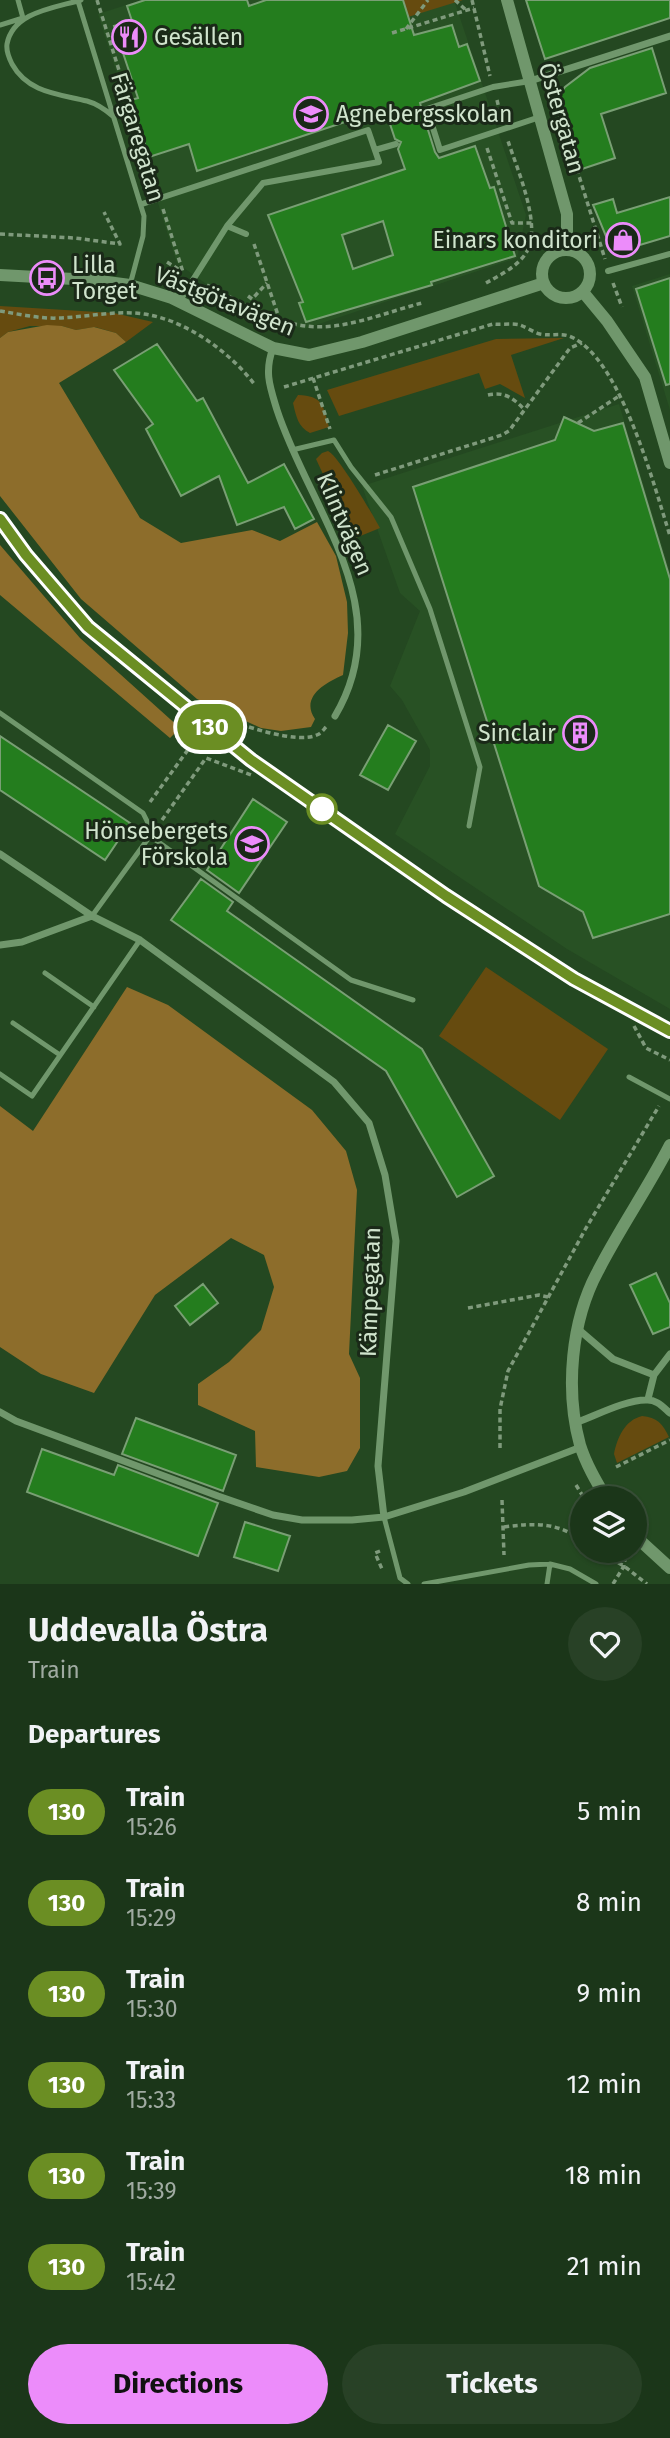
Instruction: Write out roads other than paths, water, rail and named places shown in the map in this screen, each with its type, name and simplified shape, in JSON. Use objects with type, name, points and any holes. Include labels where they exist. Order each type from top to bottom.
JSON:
[{"type":"street","name":"Östergatan","points":[[507,0],[567,214],[567,249]]},
{"type":"street","points":[[540,117],[484,139],[440,150],[427,109],[493,87],[530,81],[670,36]]},
{"type":"street","points":[[142,204],[368,130],[379,162],[263,183],[228,226],[179,302]]},
{"type":"street","points":[[375,150],[396,144]]},
{"type":"street","points":[[259,166],[263,183]]},
{"type":"street","points":[[228,226],[246,234]]},
{"type":"street","points":[[567,249],[583,255],[590,270],[588,286],[583,292],[569,298],[561,298],[548,290],[544,283],[543,267],[552,254],[567,249]]},
{"type":"street","points":[[608,271],[670,254]]},
{"type":"street","name":"Västgötavägen","points":[[0,275],[130,285],[179,302],[273,348],[309,355],[362,342],[544,283]]},
{"type":"street","points":[[583,292],[607,321],[645,377],[670,463]]},
{"type":"street","name":"Klintvägen","points":[[273,348],[267,364],[271,390],[292,450],[341,553],[355,607],[358,632],[355,672],[346,698],[335,716]]},
{"type":"street","name":"Kämpegatan","points":[[0,854],[92,916],[140,940],[334,1082],[369,1123],[385,1175],[396,1241],[378,1466],[378,1486],[384,1517]]},
{"type":"street","points":[[0,945],[22,942],[92,916]]},
{"type":"street","points":[[600,1486],[581,1447],[575,1423],[574,1353],[578,1329],[597,1273],[670,1145]]},
{"type":"street","points":[[578,1329],[613,1359],[654,1374]]},
{"type":"street","points":[[648,1399],[654,1374],[670,1354]]},
{"type":"street","points":[[575,1423],[648,1399],[662,1405],[670,1413]]},
{"type":"street","points":[[0,1412],[52,1435],[273,1515],[302,1520],[384,1517],[464,1492],[581,1447]]},
{"type":"street","points":[[647,1547],[670,1568]]},
{"type":"lane","points":[[18,0],[23,18]]},
{"type":"lane","points":[[0,25],[79,0]]},
{"type":"lane","name":"Färgaregatan","points":[[79,0],[142,204],[144,236],[130,285]]},
{"type":"lane","points":[[23,18],[8,38],[7,50],[16,70],[45,92],[89,101],[115,117]]},
{"type":"lane","points":[[292,450],[334,440],[387,511],[403,541],[430,608],[480,767],[469,826]]},
{"type":"lane","points":[[0,713],[143,813],[150,827],[150,836],[92,916]]},
{"type":"lane","points":[[150,836],[351,980],[413,1000]]},
{"type":"lane","points":[[0,1074],[32,1096],[140,940]]},
{"type":"lane","points":[[45,973],[94,1007]]},
{"type":"lane","points":[[13,1023],[60,1055]]},
{"type":"lane","points":[[629,1077],[667,1097]]},
{"type":"lane","name":"Kämpegatan","points":[[384,1517],[400,1578],[408,1584]]},
{"type":"lane","points":[[547,1584],[550,1564]]},
{"type":"lane","points":[[424,1584],[529,1565],[550,1564],[570,1569],[595,1584]]},
{"type":"railway","points":[[0,518],[26,555],[88,627],[251,760],[446,896],[574,979],[670,1030]]},
{"type":"train","name":"130","points":[[0,519],[26,555],[88,627],[251,760],[446,896],[574,979],[670,1031]]},
{"type":"place","name":"Gesällen","points":[[129,37]]},
{"type":"place","name":"Agnebergsskolan","points":[[311,114]]},
{"type":"place","name":"Einars konditori","points":[[623,240]]},
{"type":"place","name":"Lilla Torget","points":[[47,278]]},
{"type":"place","name":"Sinclair","points":[[580,733]]},
{"type":"place","name":"Hönsebergets Förskola","points":[[252,844]]}]
